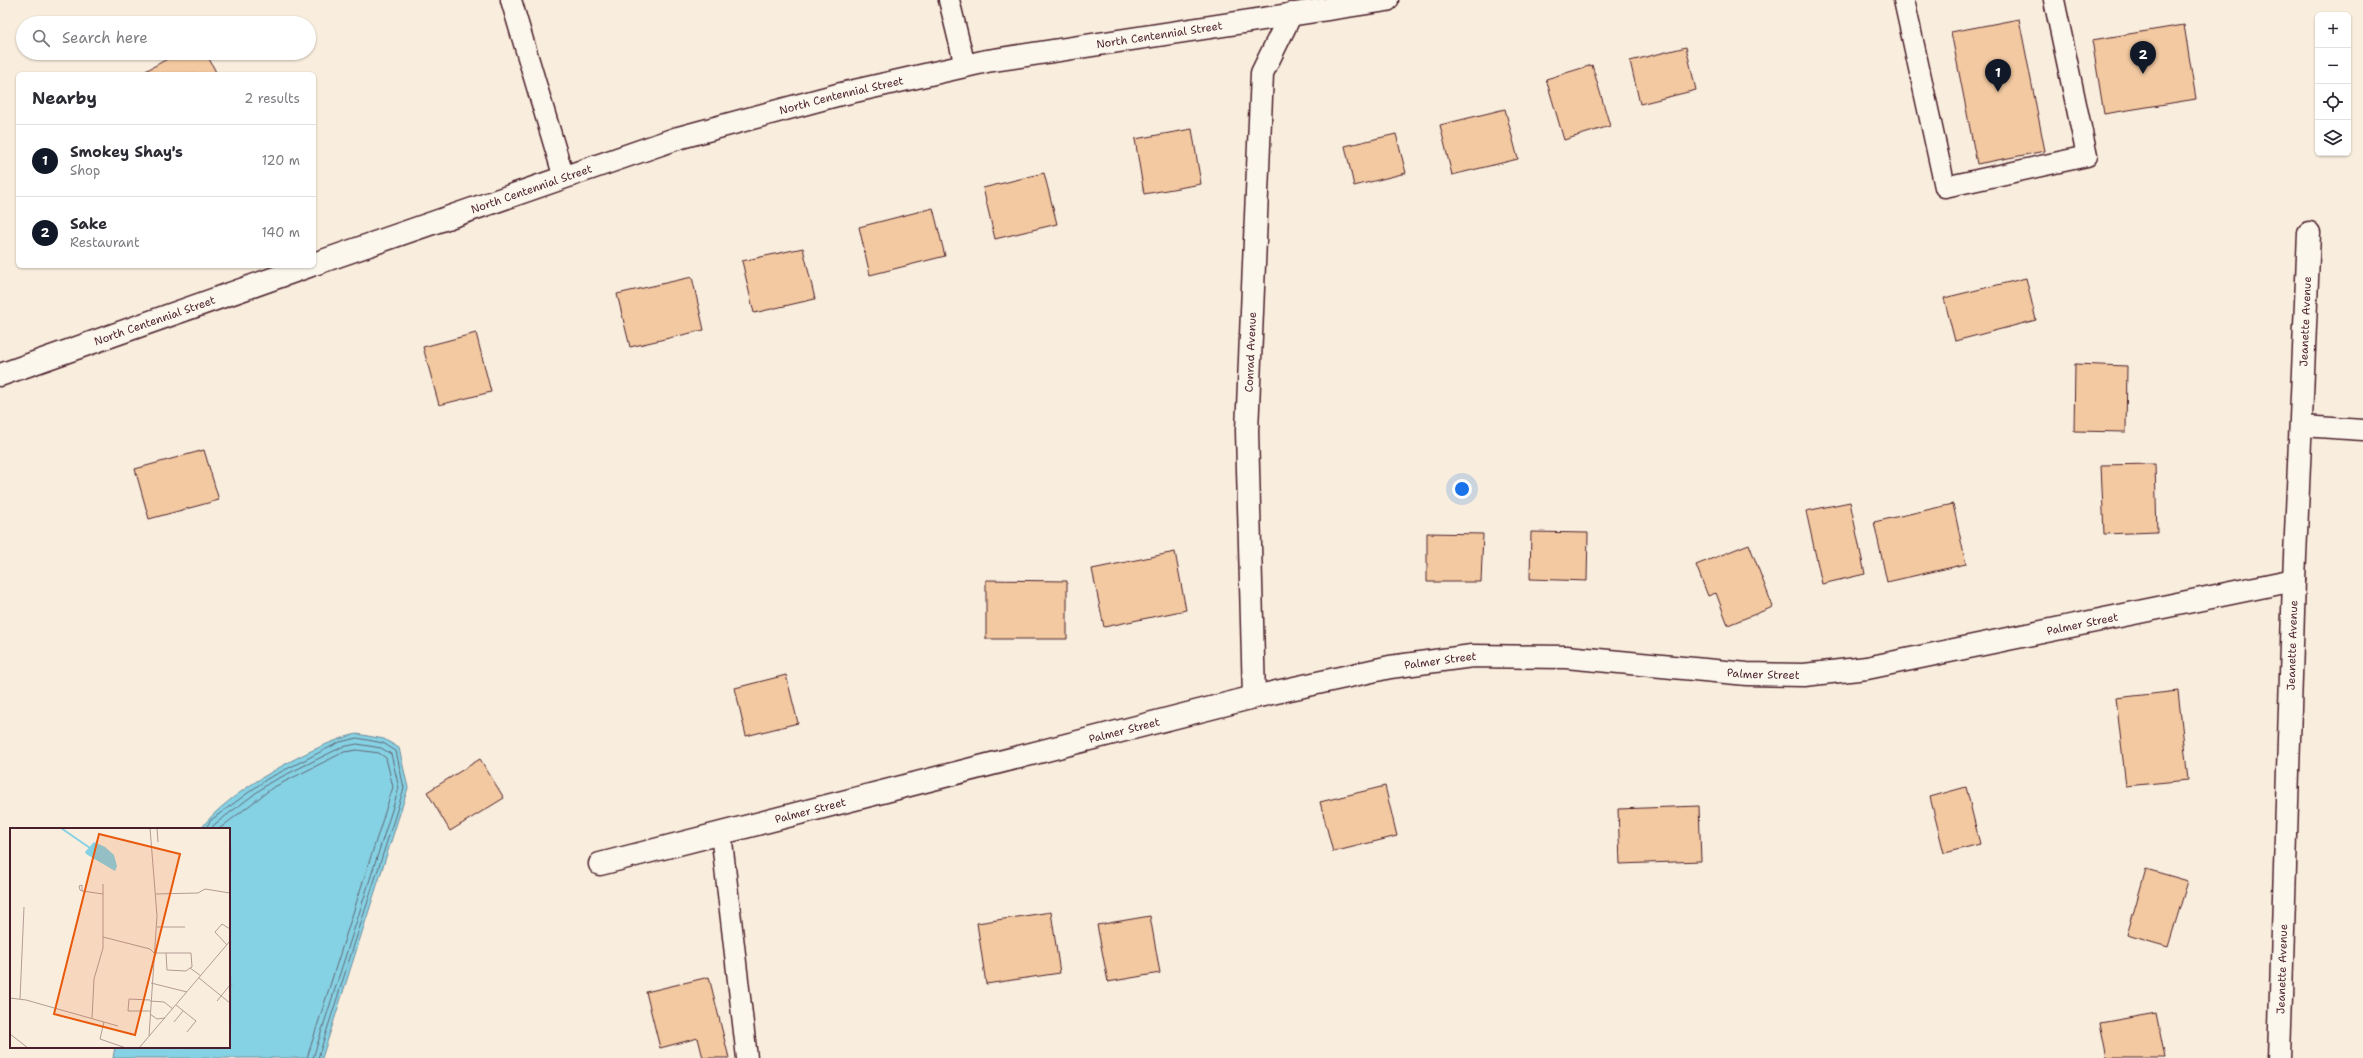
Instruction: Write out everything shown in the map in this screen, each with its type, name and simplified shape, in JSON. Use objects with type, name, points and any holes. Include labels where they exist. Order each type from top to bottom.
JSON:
[{"type":"street","name":"North Centennial Street","points":[[316,263],[678,138],[837,95],[965,66],[1290,7],[1387,0]]},
{"type":"street","name":"Conrad Avenue","points":[[1254,696],[1247,431],[1262,73],[1290,7]]},
{"type":"street","name":"Jeanette Avenue","points":[[2279,1058],[2294,580],[2302,426],[2309,233]]},
{"type":"street","name":"North Centennial Street","points":[[0,375],[303,268]]},
{"type":"street","name":"Palmer Street","points":[[600,864],[1254,696],[1390,667],[1472,656],[1566,657],[1746,674],[1804,676],[1867,668],[2294,580]]},
{"type":"lane","points":[[510,0],[564,178]]},
{"type":"lane","points":[[949,0],[965,66]]},
{"type":"lane","points":[[1904,0],[1945,187],[2087,156],[2054,0]]},
{"type":"lane","points":[[2302,426],[2363,430]]},
{"type":"lane","points":[[721,833],[747,1058]]},
{"type":"water","points":[[357,734],[384,739],[399,748],[408,788],[322,1058],[113,1058],[115,1048],[230,1048],[230,828],[202,828],[213,815],[249,786],[295,759],[339,739]]},
{"type":"building","points":[[2019,19],[2045,151],[1977,164],[1951,32]]},
{"type":"building","points":[[2184,25],[2196,99],[2104,114],[2092,40]]},
{"type":"building","points":[[1686,47],[1696,90],[1640,104],[1630,61]]},
{"type":"building","points":[[165,60],[210,60],[216,72],[144,72]]},
{"type":"building","points":[[1592,65],[1610,126],[1564,140],[1546,79]]},
{"type":"building","points":[[1505,109],[1518,159],[1452,175],[1440,125]]},
{"type":"building","points":[[1192,129],[1201,184],[1144,194],[1135,139]]},
{"type":"building","points":[[1396,134],[1406,173],[1354,186],[1345,146]]},
{"type":"building","points":[[1044,173],[1057,224],[995,239],[983,188]]},
{"type":"building","points":[[933,208],[945,256],[870,275],[859,227]]},
{"type":"building","points":[[803,248],[815,299],[754,313],[742,261]]},
{"type":"building","points":[[692,277],[704,330],[630,347],[617,294]]},
{"type":"building","points":[[2026,278],[2036,320],[1955,341],[1944,298]]},
{"type":"building","points":[[476,333],[491,392],[439,405],[423,347]]},
{"type":"building","points":[[2075,364],[2127,366],[2126,432],[2074,431]]},
{"type":"building","points":[[204,450],[219,500],[149,519],[135,469]]},
{"type":"building","points":[[2155,464],[2157,532],[2104,534],[2101,465]]},
{"type":"building","points":[[1850,502],[1865,574],[1822,584],[1806,511]]},
{"type":"building","points":[[1953,504],[1966,564],[1887,582],[1874,522]]},
{"type":"building","points":[[1531,532],[1588,533],[1587,581],[1530,579]]},
{"type":"building","points":[[1427,533],[1483,534],[1481,582],[1427,582]]},
{"type":"building","points":[[1749,544],[1773,607],[1728,625],[1716,593],[1708,596],[1696,565]]},
{"type":"building","points":[[1175,552],[1186,610],[1104,627],[1092,569]]},
{"type":"building","points":[[986,580],[1067,581],[1067,639],[986,639]]},
{"type":"building","points":[[786,675],[798,723],[746,736],[735,688]]},
{"type":"building","points":[[2178,691],[2188,780],[2126,786],[2116,698]]},
{"type":"building","points":[[480,759],[504,798],[450,831],[427,792]]},
{"type":"building","points":[[1385,786],[1397,836],[1333,852],[1320,802]]},
{"type":"building","points":[[1966,787],[1980,844],[1944,853],[1930,797]]},
{"type":"building","points":[[1699,806],[1701,861],[1620,864],[1618,809]]},
{"type":"building","points":[[2146,869],[2188,881],[2168,947],[2127,935]]},
{"type":"building","points":[[1051,912],[1060,973],[986,984],[977,923]]},
{"type":"building","points":[[1150,916],[1160,973],[1108,982],[1097,925]]},
{"type":"building","points":[[709,977],[729,1058],[703,1058],[698,1038],[660,1048],[646,992]]},
{"type":"building","points":[[2156,1013],[2165,1058],[2107,1058],[2100,1023]]},
{"type":"place","name":"Sake","points":[[2143,74]]},
{"type":"place","name":"Smokey Shay's","points":[[1998,92]]}]
